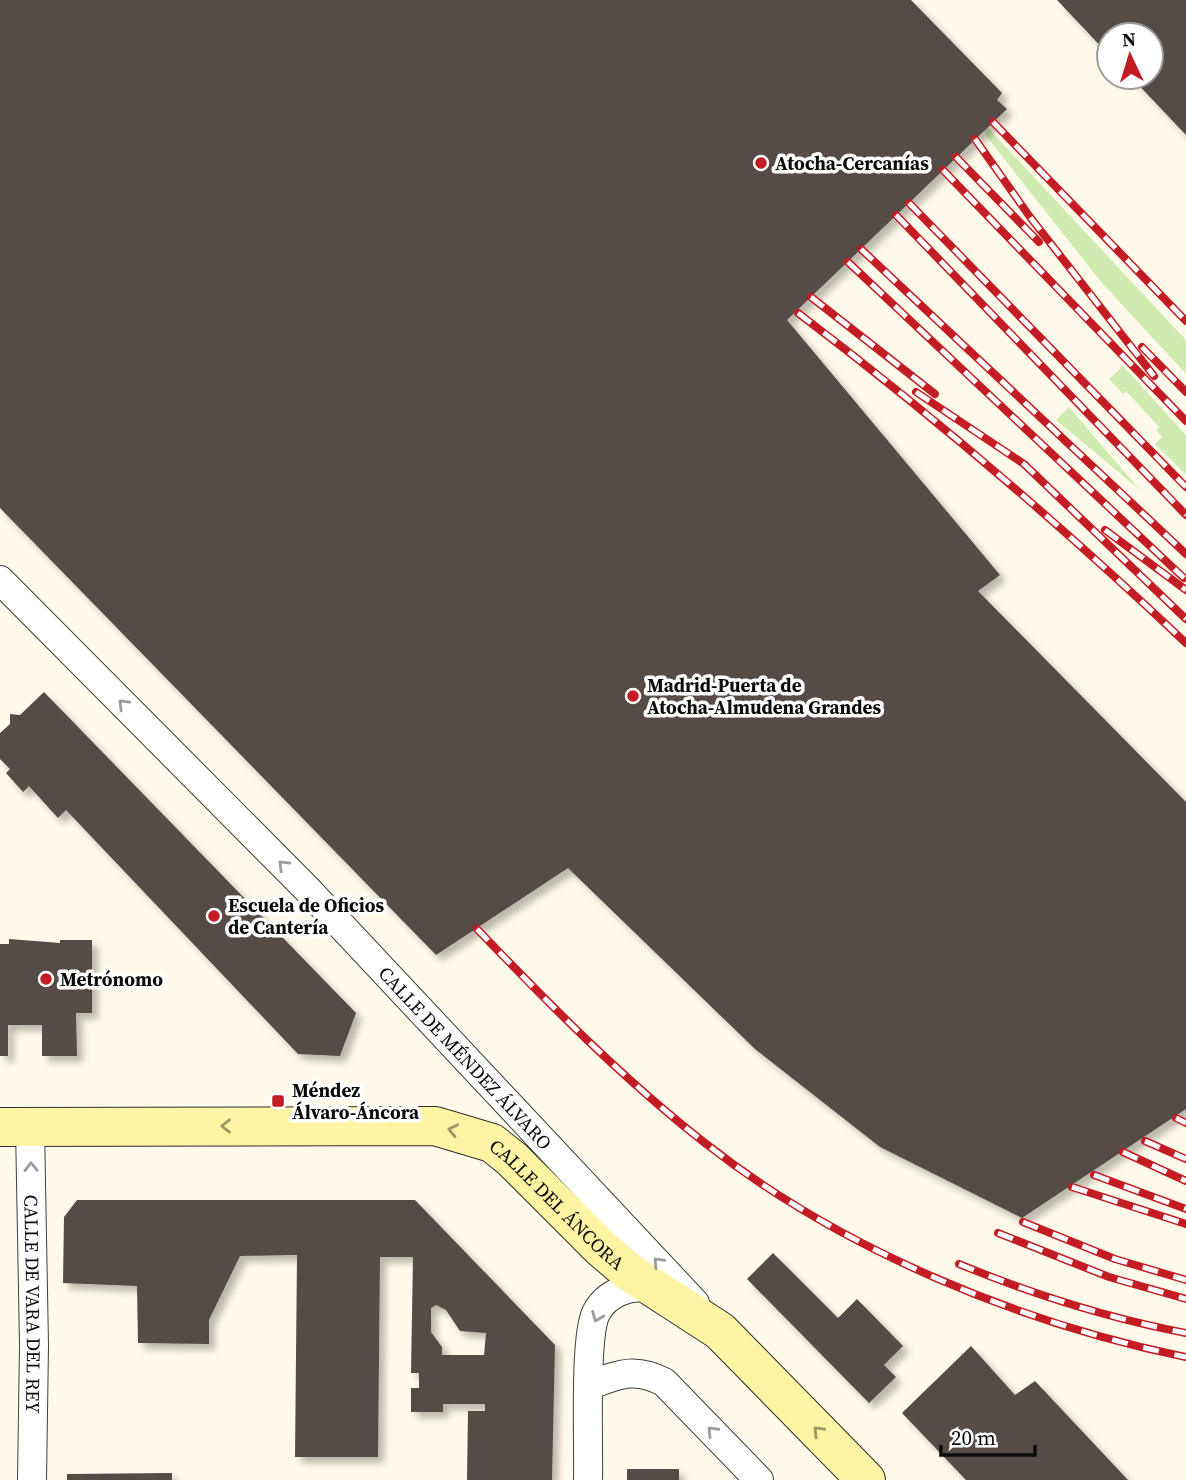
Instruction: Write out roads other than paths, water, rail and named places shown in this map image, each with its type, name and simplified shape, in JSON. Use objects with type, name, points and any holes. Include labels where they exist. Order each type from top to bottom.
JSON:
[{"type":"main road","name":"CALLE DEL ÁNCORA","points":[[15,1127],[435,1126],[463,1132],[492,1143],[512,1159],[601,1248],[652,1288],[720,1332]]},
{"type":"main road","name":"CALLE DE MÉNDEZ ÁLVARO","points":[[720,1332],[866,1480]]},
{"type":"street","name":"CALLE DE MÉNDEZ ÁLVARO","points":[[0,580],[307,889],[720,1332]]},
{"type":"street","name":"CALLE DE VARA DEL REY","points":[[15,1127],[34,1345],[32,1480]]},
{"type":"street","points":[[588,1480],[590,1340],[595,1315],[618,1292],[628,1288],[652,1288]]},
{"type":"street","points":[[590,1385],[632,1372],[645,1373],[664,1382],[759,1480]]},
{"type":"railway","points":[[993,122],[1186,321]]},
{"type":"railway","points":[[975,139],[1030,217],[1154,376]]},
{"type":"railway","points":[[956,157],[1039,242]]},
{"type":"railway","points":[[943,170],[1186,421]]},
{"type":"railway","points":[[909,203],[1186,487]]},
{"type":"railway","points":[[896,215],[1186,515]]},
{"type":"railway","points":[[861,249],[1186,554]]},
{"type":"railway","points":[[848,262],[1184,578]]},
{"type":"railway","points":[[811,297],[935,394]]},
{"type":"railway","points":[[798,313],[996,473],[1186,643]]},
{"type":"railway","points":[[1142,347],[1186,392]]},
{"type":"railway","points":[[916,392],[1024,464],[1186,619]]},
{"type":"railway","points":[[1105,530],[1186,590]]},
{"type":"railway","points":[[477,929],[588,1041],[675,1119],[758,1181],[814,1216],[872,1248],[996,1302],[1059,1324],[1186,1357]]},
{"type":"railway","points":[[1176,1118],[1186,1123]]},
{"type":"railway","points":[[1145,1141],[1186,1159]]},
{"type":"railway","points":[[1123,1152],[1186,1181]]},
{"type":"railway","points":[[1094,1175],[1186,1209]]},
{"type":"railway","points":[[1072,1187],[1186,1224]]},
{"type":"railway","points":[[1023,1222],[1115,1259],[1186,1280]]},
{"type":"railway","points":[[998,1233],[1109,1277],[1186,1299]]},
{"type":"railway","points":[[959,1264],[1071,1304],[1186,1333]]},
{"type":"place","name":"Atocha-Cercanías","points":[[761,163]]},
{"type":"place","name":"Madrid-Puerta de Atocha-Almudena Grandes","points":[[633,696]]},
{"type":"place","name":"Escuela de Oficios de Cantería","points":[[214,916]]},
{"type":"place","name":"Metrónomo","points":[[46,979]]},
{"type":"place","name":"Méndez Álvaro-Áncora","points":[[278,1101]]}]
